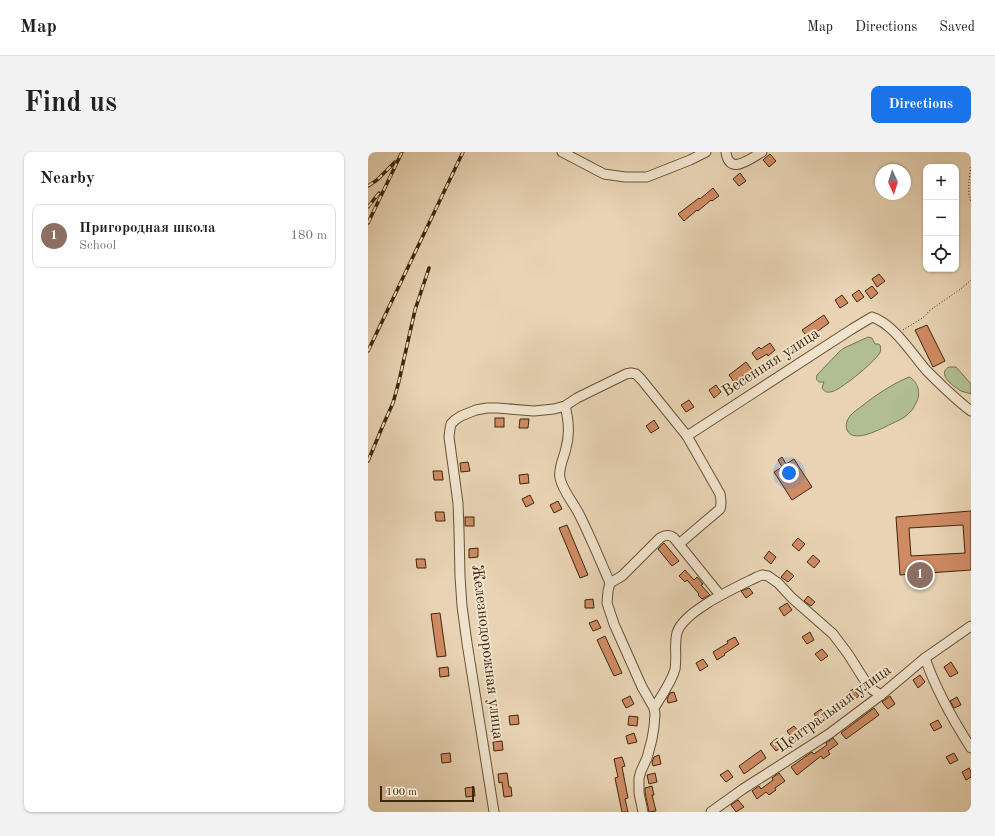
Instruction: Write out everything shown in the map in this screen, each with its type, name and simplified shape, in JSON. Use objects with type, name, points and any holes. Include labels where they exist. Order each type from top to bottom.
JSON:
[{"type":"street","points":[[562,152],[604,174],[624,177],[647,177],[706,152]]},
{"type":"street","points":[[726,152],[728,160],[733,164],[740,165],[762,152]]},
{"type":"street","name":"Весенняя улица","points":[[687,436],[872,317],[882,321],[896,334]]},
{"type":"street","points":[[896,334],[928,371],[957,400],[971,410]]},
{"type":"street","points":[[643,812],[639,793],[639,778],[647,758],[652,739],[655,714],[654,708],[642,686],[614,624],[607,603],[610,583],[580,515],[565,490],[560,477],[560,466],[566,448],[569,431],[568,417],[565,406],[577,398],[631,373],[636,374],[641,379],[687,436],[720,494],[720,509],[679,544]]},
{"type":"street","name":"Железнодорожная улица","points":[[494,812],[462,606],[458,503],[449,432],[451,424],[461,416],[476,410],[497,408],[534,411],[554,410],[565,406]]},
{"type":"street","points":[[610,583],[625,573],[660,538],[664,536],[671,536],[720,595]]},
{"type":"street","points":[[654,708],[673,676],[676,658],[677,632],[682,623],[692,614],[720,595],[762,575],[768,576],[778,583],[792,598],[834,634],[868,684],[873,690],[881,695]]},
{"type":"street","name":"Центральная улица","points":[[711,812],[743,789],[829,734],[881,695],[925,658],[971,626]]},
{"type":"street","points":[[925,658],[931,676],[945,704],[971,748]]},
{"type":"path","points":[[971,167],[969,184],[969,196],[971,202]]},
{"type":"path","points":[[896,334],[924,317],[929,311],[971,280]]},
{"type":"green space","points":[[868,337],[872,338],[875,344],[880,345],[881,349],[876,358],[864,370],[841,387],[830,392],[824,391],[822,388],[824,382],[819,382],[816,379],[817,375],[844,348]]},
{"type":"green space","points":[[949,367],[956,367],[971,384],[971,394],[954,387],[945,377],[945,370]]},
{"type":"green space","points":[[909,377],[916,383],[919,394],[918,399],[909,414],[871,433],[859,436],[850,434],[846,428],[846,424],[853,413],[884,390]]},
{"type":"building","points":[[770,154],[776,161],[769,167],[763,160]]},
{"type":"building","points":[[740,173],[746,181],[739,186],[733,179]]},
{"type":"building","points":[[713,188],[719,196],[712,201],[711,200],[698,211],[697,210],[684,221],[678,214]]},
{"type":"building","points":[[879,274],[885,281],[877,287],[872,279]]},
{"type":"building","points":[[872,286],[878,293],[871,299],[865,291]]},
{"type":"building","points":[[859,290],[864,297],[857,302],[852,295]]},
{"type":"building","points":[[842,295],[848,303],[840,308],[835,300]]},
{"type":"building","points":[[824,315],[829,323],[808,338],[802,330]]},
{"type":"building","points":[[927,325],[945,361],[933,367],[915,330]]},
{"type":"building","points":[[770,343],[775,350],[768,356],[767,354],[757,360],[752,353],[759,347],[761,349]]},
{"type":"building","points":[[746,362],[752,370],[734,382],[729,375]]},
{"type":"building","points":[[716,385],[721,392],[714,398],[709,390]]},
{"type":"building","points":[[689,400],[694,407],[686,412],[681,405]]},
{"type":"building","points":[[495,418],[504,418],[504,427],[495,427]]},
{"type":"building","points":[[520,419],[529,419],[528,428],[519,428]]},
{"type":"building","points":[[654,420],[659,428],[651,433],[646,426]]},
{"type":"building","points":[[782,457],[786,464],[794,459],[812,487],[792,500],[774,472],[782,467],[778,460]]},
{"type":"building","points":[[468,462],[470,471],[461,472],[460,463]]},
{"type":"building","points":[[433,471],[442,471],[443,480],[434,480]]},
{"type":"building","points":[[528,474],[529,483],[520,484],[519,475]]},
{"type":"building","points":[[530,495],[534,503],[526,507],[522,499]]},
{"type":"building","points":[[558,501],[562,509],[554,513],[550,505]]},
{"type":"building","points":[[971,511],[971,570],[900,575],[896,517]],"holes":[[[963,525],[965,553],[911,556],[909,528]]]},
{"type":"building","points":[[435,512],[444,512],[445,521],[436,521]]},
{"type":"building","points":[[465,517],[474,517],[474,526],[465,526]]},
{"type":"building","points":[[567,525],[588,575],[580,578],[559,528]]},
{"type":"building","points":[[798,538],[805,544],[799,551],[792,545]]},
{"type":"building","points":[[664,543],[679,561],[672,566],[658,549]]},
{"type":"building","points":[[478,548],[478,557],[469,558],[469,549]]},
{"type":"building","points":[[769,551],[776,557],[771,564],[764,558]]},
{"type":"building","points":[[813,555],[820,561],[814,568],[807,562]]},
{"type":"building","points":[[416,559],[425,559],[426,568],[417,568]]},
{"type":"building","points":[[685,570],[694,580],[697,577],[703,584],[701,585],[710,595],[702,599],[687,580],[685,582],[679,576]]},
{"type":"building","points":[[787,570],[794,576],[788,582],[781,577]]},
{"type":"building","points":[[749,588],[753,593],[746,598],[741,591]]},
{"type":"building","points":[[808,596],[815,602],[811,606],[804,601]]},
{"type":"building","points":[[593,599],[594,608],[585,608],[585,600]]},
{"type":"building","points":[[787,603],[792,610],[784,616],[779,608]]},
{"type":"building","points":[[440,613],[446,656],[437,657],[431,614]]},
{"type":"building","points":[[597,620],[601,628],[593,631],[589,623]]},
{"type":"building","points":[[810,632],[814,640],[807,644],[802,637]]},
{"type":"building","points":[[605,636],[622,673],[614,676],[597,640]]},
{"type":"building","points":[[735,637],[739,644],[717,660],[713,652],[728,643],[727,641]]},
{"type":"building","points":[[822,649],[828,656],[821,661],[815,654]]},
{"type":"building","points":[[703,659],[708,666],[700,671],[696,663]]},
{"type":"building","points":[[951,662],[958,673],[950,677],[944,667]]},
{"type":"building","points":[[448,667],[449,676],[440,677],[439,668]]},
{"type":"building","points":[[920,675],[925,682],[918,688],[913,680]]},
{"type":"building","points":[[853,689],[859,696],[852,701],[846,694]]},
{"type":"building","points":[[674,692],[677,701],[668,703],[667,699],[670,693]]},
{"type":"building","points":[[630,696],[634,704],[626,708],[622,700]]},
{"type":"building","points":[[890,696],[895,704],[888,709],[882,702]]},
{"type":"building","points":[[957,697],[961,705],[954,708],[950,701]]},
{"type":"building","points":[[874,708],[879,715],[846,739],[841,733]]},
{"type":"building","points":[[821,709],[827,717],[820,722],[814,714]]},
{"type":"building","points":[[518,715],[519,724],[510,725],[509,716]]},
{"type":"building","points":[[629,716],[638,717],[637,726],[628,725]]},
{"type":"building","points":[[938,720],[942,727],[934,731],[930,724]]},
{"type":"building","points":[[794,726],[800,733],[793,739],[787,731]]},
{"type":"building","points":[[634,733],[637,742],[628,744],[626,736]]},
{"type":"building","points":[[777,738],[783,746],[776,751],[770,744]]},
{"type":"building","points":[[833,738],[838,744],[828,751],[830,754],[823,759],[821,756],[797,775],[791,767],[812,752],[814,754],[827,745],[826,743]]},
{"type":"building","points":[[502,741],[503,750],[494,751],[493,742]]},
{"type":"building","points":[[761,750],[766,758],[744,774],[739,766]]},
{"type":"building","points":[[450,753],[451,762],[442,763],[441,754]]},
{"type":"building","points":[[954,753],[958,760],[950,764],[946,757]]},
{"type":"building","points":[[659,755],[661,764],[653,766],[652,762],[654,757]]},
{"type":"building","points":[[622,757],[625,766],[622,767],[628,798],[625,799],[628,812],[622,812],[615,778],[618,777],[614,759]]},
{"type":"building","points":[[969,768],[971,771],[971,777],[966,780],[962,772]]},
{"type":"building","points":[[728,770],[733,777],[726,782],[720,775]]},
{"type":"building","points":[[507,773],[512,796],[504,797],[502,782],[499,783],[498,774]]},
{"type":"building","points":[[655,773],[657,782],[649,784],[647,775]]},
{"type":"building","points":[[779,773],[785,781],[775,788],[776,790],[769,795],[766,792],[757,799],[752,791],[759,786],[761,789],[773,780],[772,778]]},
{"type":"building","points":[[652,786],[654,795],[652,795],[656,811],[649,812],[645,788]]},
{"type":"building","points":[[474,787],[475,796],[466,797],[465,788]]},
{"type":"building","points":[[738,800],[744,807],[736,812],[731,805]]},
{"type":"railway","points":[[368,223],[402,152]]},
{"type":"railway","points":[[368,351],[463,152]]},
{"type":"railway","points":[[368,186],[377,180],[395,162]]},
{"type":"railway","points":[[368,207],[379,193]]},
{"type":"railway","points":[[368,461],[393,403],[415,310],[429,268]]},
{"type":"place","name":"Пригородная школа","points":[[920,575]]}]
